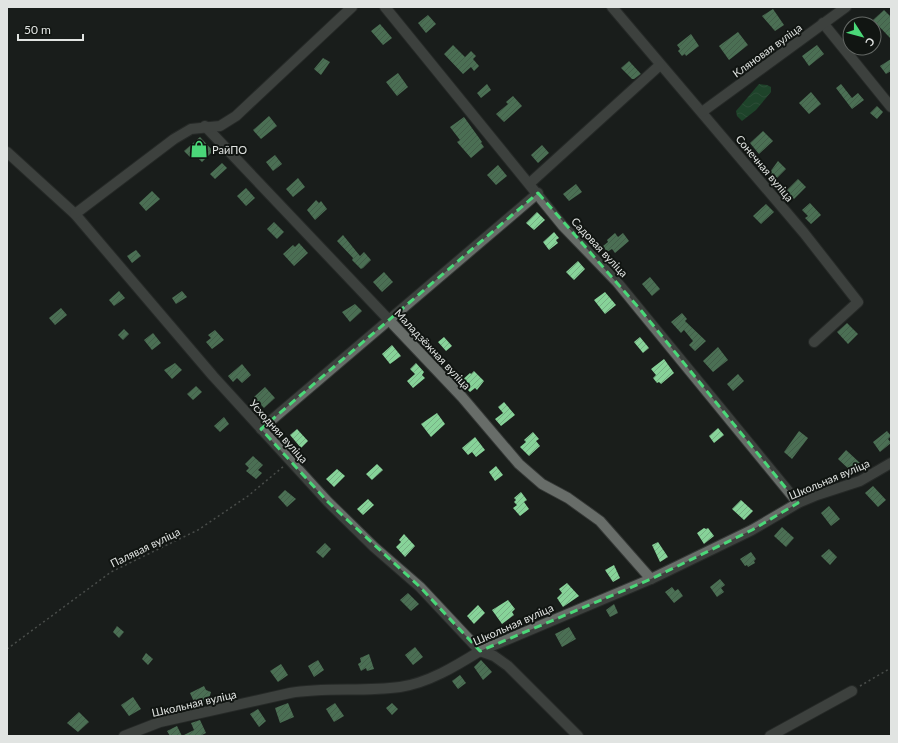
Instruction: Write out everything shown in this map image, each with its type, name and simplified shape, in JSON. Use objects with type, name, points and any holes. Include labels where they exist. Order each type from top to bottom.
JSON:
[{"type":"street","points":[[75,214],[174,139],[191,129],[205,126],[220,126],[236,116],[352,7]]},
{"type":"street","name":"Садовая вуліца","points":[[385,7],[530,183],[563,226],[600,262],[626,292],[798,503]]},
{"type":"street","name":"Сонечная вуліца","points":[[612,7],[804,233],[858,302],[814,342]]},
{"type":"street","name":"Кляновая вуліца","points":[[702,112],[846,7]]},
{"type":"street","points":[[823,23],[891,107]]},
{"type":"street","points":[[530,183],[660,65]]},
{"type":"street","name":"Маладзёжная вуліца","points":[[205,126],[462,397],[534,478],[568,498],[600,521],[651,579]]},
{"type":"street","name":"Усходняя вуліца","points":[[7,152],[75,214],[261,429],[328,502],[374,547],[420,588],[480,651]]},
{"type":"street","points":[[261,429],[388,319],[538,193]]},
{"type":"street","name":"Школьная вуліца","points":[[124,736],[160,722],[290,693],[309,690],[400,687],[417,682],[454,667],[480,651],[651,579],[752,530],[798,503],[860,480],[891,463]]},
{"type":"street","points":[[480,651],[494,656],[508,666],[578,736]]},
{"type":"street","points":[[770,736],[852,692]]},
{"type":"path","name":"Палявая вуліца","points":[[7,648],[111,572],[198,530],[230,509],[271,478],[289,460]]},
{"type":"path","points":[[852,692],[891,668]]},
{"type":"highlighted area","points":[[538,193],[639,308],[798,503],[752,530],[651,579],[480,651],[420,587],[328,502],[261,429]]},
{"type":"water","points":[[759,84],[771,87],[771,92],[756,110],[742,121],[737,116],[736,111]]},
{"type":"building","points":[[773,9],[784,25],[775,31],[762,16]]},
{"type":"building","points":[[884,10],[891,17],[891,39],[882,30],[882,16],[877,16]]},
{"type":"building","points":[[428,15],[436,24],[426,33],[418,23]]},
{"type":"building","points":[[380,24],[392,38],[383,45],[371,31]]},
{"type":"building","points":[[738,32],[748,45],[729,60],[719,46]]},
{"type":"building","points":[[691,34],[699,46],[686,56],[685,54],[682,56],[678,51],[680,49],[677,45]]},
{"type":"building","points":[[453,45],[465,57],[471,51],[476,56],[473,59],[479,66],[474,71],[471,67],[463,74],[444,54]]},
{"type":"building","points":[[817,45],[824,54],[809,66],[802,56]]},
{"type":"building","points":[[323,58],[330,62],[321,75],[314,69]]},
{"type":"building","points":[[891,59],[891,71],[886,74],[880,66]]},
{"type":"building","points":[[629,61],[641,74],[634,79],[632,79],[621,68]]},
{"type":"building","points":[[398,73],[408,87],[397,96],[386,82]]},
{"type":"building","points":[[487,84],[491,90],[481,98],[477,93]]},
{"type":"building","points":[[841,84],[852,98],[858,93],[864,100],[852,109],[836,88]]},
{"type":"building","points":[[811,92],[821,104],[809,114],[799,103]]},
{"type":"building","points":[[513,96],[522,106],[504,122],[496,114],[508,104],[506,102]]},
{"type":"building","points":[[877,106],[883,112],[877,119],[870,113]]},
{"type":"building","points":[[269,116],[277,126],[261,139],[253,130]]},
{"type":"building","points":[[464,117],[484,147],[471,158],[457,142],[460,140],[450,127]]},
{"type":"building","points":[[763,131],[773,141],[759,154],[750,143]]},
{"type":"building","name":"РайПО","points":[[200,137],[213,151],[202,162],[193,153],[190,157],[184,151]]},
{"type":"building","points":[[542,145],[549,153],[538,163],[531,155]]},
{"type":"building","points":[[275,155],[282,164],[273,171],[266,162]]},
{"type":"building","points":[[778,161],[786,169],[776,179],[770,172]]},
{"type":"building","points":[[222,163],[227,168],[215,179],[210,174]]},
{"type":"building","points":[[498,165],[507,176],[496,185],[487,175]]},
{"type":"building","points":[[298,178],[305,187],[293,197],[286,189]]},
{"type":"building","points":[[798,179],[806,187],[794,199],[786,191]]},
{"type":"building","points":[[576,184],[582,192],[569,201],[563,194]]},
{"type":"building","points":[[246,188],[255,198],[246,206],[237,196]]},
{"type":"building","points":[[152,191],[160,199],[146,211],[139,203]]},
{"type":"building","points":[[316,200],[319,203],[321,201],[327,209],[315,220],[307,210]]},
{"type":"building","points":[[810,203],[821,215],[811,224],[805,218],[808,216],[802,210]]},
{"type":"building","points":[[766,204],[774,212],[761,224],[753,216]]},
{"type":"building","points":[[537,212],[545,220],[534,230],[526,223]]},
{"type":"building","points":[[274,222],[284,232],[277,239],[267,229]]},
{"type":"building","points":[[554,232],[559,238],[556,240],[558,243],[549,250],[543,242]]},
{"type":"building","points":[[615,233],[618,237],[623,233],[629,241],[615,253],[612,249],[607,252],[603,246]]},
{"type":"building","points":[[343,235],[360,256],[364,252],[371,260],[363,268],[361,269],[352,260],[353,258],[337,241]]},
{"type":"building","points":[[299,243],[308,253],[294,266],[283,254],[293,245],[295,247]]},
{"type":"building","points":[[136,250],[141,256],[132,263],[127,256]]},
{"type":"building","points":[[578,261],[585,269],[574,280],[566,272]]},
{"type":"building","points":[[384,272],[393,282],[382,292],[373,282]]},
{"type":"building","points":[[650,277],[660,289],[652,296],[642,284]]},
{"type":"building","points":[[119,291],[125,298],[114,306],[109,300]]},
{"type":"building","points":[[182,291],[187,297],[176,304],[172,298]]},
{"type":"building","points":[[605,292],[616,305],[605,314],[594,300]]},
{"type":"building","points":[[355,304],[362,311],[350,322],[342,312]]},
{"type":"building","points":[[61,308],[67,315],[55,325],[49,318]]},
{"type":"building","points":[[682,313],[687,319],[685,321],[706,341],[695,351],[689,345],[693,341],[684,330],[681,333],[671,322]]},
{"type":"building","points":[[847,323],[858,334],[848,344],[837,332]]},
{"type":"building","points":[[124,329],[129,334],[123,340],[118,335]]},
{"type":"building","points":[[215,330],[224,340],[212,349],[206,342],[211,338],[208,335]]},
{"type":"building","points":[[153,333],[161,343],[152,350],[144,340]]},
{"type":"building","points":[[444,337],[452,346],[446,351],[438,342]]},
{"type":"building","points":[[640,337],[649,348],[643,353],[634,342]]},
{"type":"building","points":[[392,345],[401,356],[390,364],[382,354]]},
{"type":"building","points":[[718,347],[728,360],[713,372],[703,361]]},
{"type":"building","points":[[664,359],[674,373],[661,384],[659,382],[657,383],[653,378],[656,375],[651,369]]},
{"type":"building","points":[[175,363],[182,370],[172,379],[164,370]]},
{"type":"building","points":[[416,363],[424,372],[422,375],[425,378],[413,388],[407,381],[415,374],[410,369]]},
{"type":"building","points":[[242,364],[251,375],[242,383],[237,378],[233,382],[228,376]]},
{"type":"building","points":[[474,371],[484,381],[477,390],[475,388],[470,392],[460,382]]},
{"type":"building","points":[[738,374],[744,381],[733,391],[727,384]]},
{"type":"building","points":[[196,386],[202,392],[193,400],[187,394]]},
{"type":"building","points":[[265,387],[275,398],[264,408],[254,397]]},
{"type":"building","points":[[504,402],[515,415],[501,426],[495,419],[503,413],[498,407]]},
{"type":"building","points":[[437,413],[445,424],[431,437],[421,424]]},
{"type":"building","points":[[224,417],[229,424],[220,432],[214,426]]},
{"type":"building","points":[[718,428],[724,435],[714,443],[709,436]]},
{"type":"building","points":[[297,429],[308,441],[301,448],[290,435]]},
{"type":"building","points":[[799,431],[808,438],[792,459],[784,452]]},
{"type":"building","points":[[887,431],[891,436],[888,439],[891,443],[880,452],[873,442]]},
{"type":"building","points":[[533,432],[539,439],[536,441],[540,446],[529,456],[520,447],[526,442],[524,440]]},
{"type":"building","points":[[475,437],[485,450],[476,457],[472,452],[468,455],[462,448]]},
{"type":"building","points":[[846,450],[860,463],[852,472],[838,459]]},
{"type":"building","points":[[253,456],[263,465],[258,470],[262,473],[256,479],[246,471],[249,468],[245,464]]},
{"type":"building","points":[[377,464],[383,470],[372,480],[366,474]]},
{"type":"building","points":[[496,466],[503,475],[495,481],[489,472]]},
{"type":"building","points":[[337,469],[345,476],[334,487],[326,479]]},
{"type":"building","points":[[873,486],[886,500],[878,507],[865,493]]},
{"type":"building","points":[[285,490],[296,499],[287,507],[278,497]]},
{"type":"building","points":[[521,492],[527,500],[524,502],[529,509],[520,516],[513,508],[517,505],[514,502],[516,500],[514,498]]},
{"type":"building","points":[[368,499],[374,505],[363,515],[357,509]]},
{"type":"building","points":[[741,500],[753,511],[744,520],[732,509]]},
{"type":"building","points":[[829,506],[840,519],[831,526],[821,513]]},
{"type":"building","points":[[782,527],[794,538],[786,547],[774,536]]},
{"type":"building","points":[[704,528],[708,528],[714,536],[704,544],[697,533]]},
{"type":"building","points":[[404,534],[415,546],[405,557],[396,547],[401,542],[399,540]]},
{"type":"building","points":[[658,542],[668,557],[660,562],[652,545]]},
{"type":"building","points":[[325,543],[331,549],[323,558],[316,552]]},
{"type":"building","points":[[829,549],[837,557],[830,565],[821,556]]},
{"type":"building","points":[[751,552],[756,559],[754,561],[755,563],[748,567],[747,565],[745,566],[740,559]]},
{"type":"building","points":[[614,565],[620,578],[613,582],[605,570]]},
{"type":"building","points":[[720,579],[725,585],[721,588],[724,592],[717,597],[710,587]]},
{"type":"building","points":[[567,583],[579,596],[563,607],[557,598],[562,593],[559,589]]},
{"type":"building","points":[[672,587],[675,591],[678,589],[683,596],[674,603],[665,592]]},
{"type":"building","points":[[408,593],[419,604],[411,611],[400,600]]},
{"type":"building","points":[[508,600],[515,609],[512,612],[514,615],[502,624],[492,610]]},
{"type":"building","points":[[614,604],[618,613],[610,617],[606,610]]},
{"type":"building","points":[[478,605],[485,613],[474,624],[467,616]]},
{"type":"building","points":[[117,626],[124,632],[119,638],[113,632]]},
{"type":"building","points":[[569,627],[576,639],[562,647],[555,634]]},
{"type":"building","points":[[415,647],[423,657],[413,665],[405,655]]},
{"type":"building","points":[[146,653],[153,659],[148,665],[142,659]]},
{"type":"building","points":[[369,654],[374,669],[367,671],[366,668],[361,671],[358,664],[361,662],[360,658]]},
{"type":"building","points":[[318,660],[324,670],[314,677],[308,666]]},
{"type":"building","points":[[481,660],[492,672],[483,680],[474,667]]},
{"type":"building","points":[[281,664],[288,675],[278,682],[270,671]]},
{"type":"building","points":[[460,675],[466,683],[458,689],[452,681]]},
{"type":"building","points":[[204,686],[206,690],[211,692],[209,699],[196,706],[190,693]]},
{"type":"building","points":[[133,697],[141,709],[129,716],[121,705]]},
{"type":"building","points":[[288,703],[294,717],[280,723],[275,708]]},
{"type":"building","points":[[335,703],[344,716],[334,722],[326,709]]},
{"type":"building","points":[[392,703],[398,709],[392,715],[386,708]]},
{"type":"building","points":[[258,709],[266,721],[259,727],[250,714]]},
{"type":"building","points":[[79,712],[89,722],[78,732],[67,723]]},
{"type":"building","points":[[200,720],[206,733],[200,736],[182,736],[194,730],[191,723]]},
{"type":"building","points":[[177,726],[182,736],[170,736],[167,731]]},
{"type":"place","name":"РайПО","points":[[199,149]]}]
